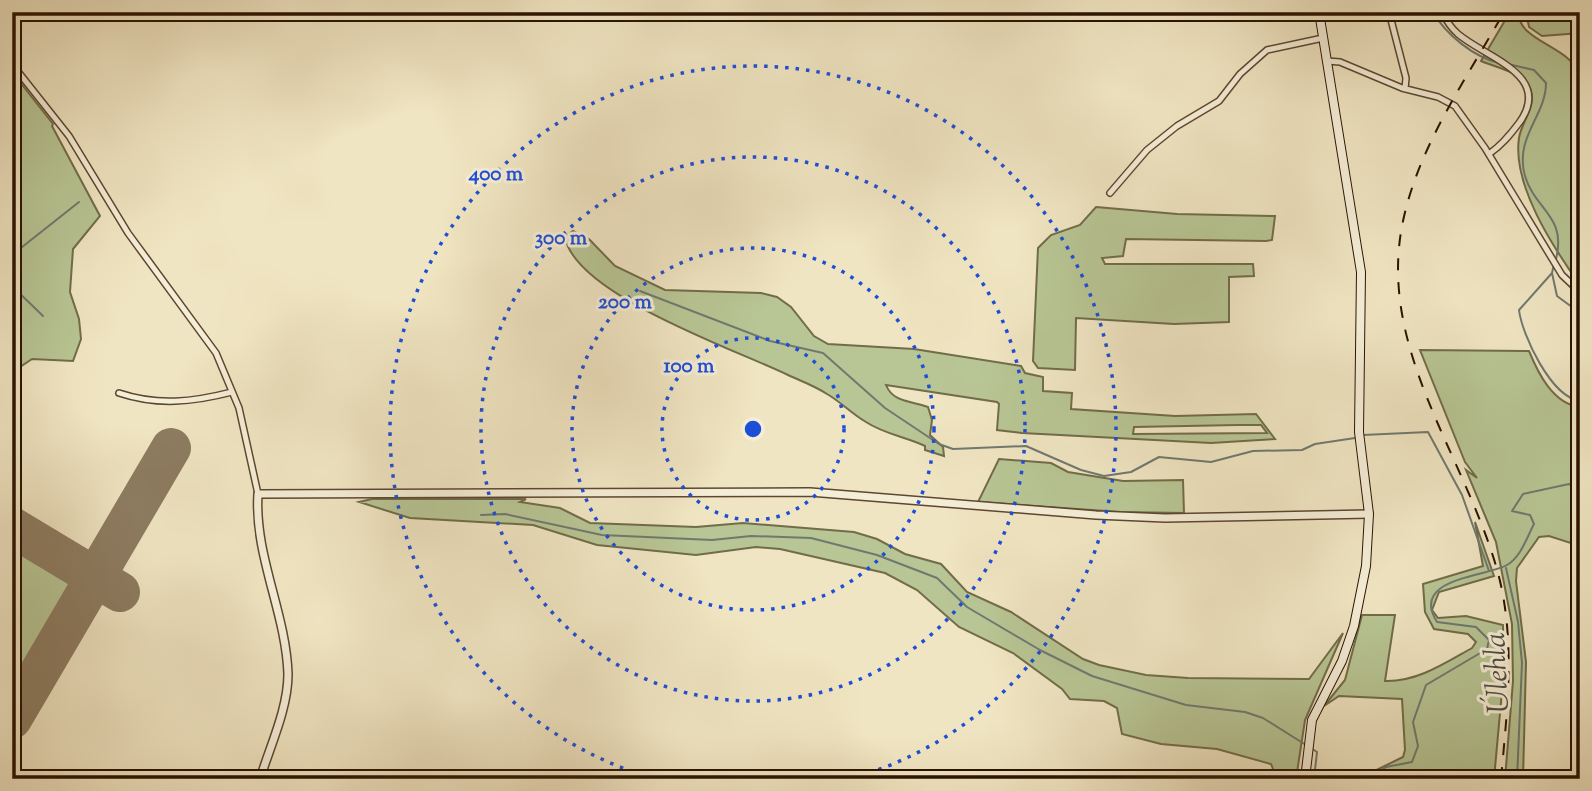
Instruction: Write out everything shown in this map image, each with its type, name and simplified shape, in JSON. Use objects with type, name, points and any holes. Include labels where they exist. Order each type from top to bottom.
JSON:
[{"type":"main road","points":[[1305,779],[1312,720],[1346,651],[1355,619],[1367,559],[1369,514],[1359,432],[1361,272],[1319,12]]},
{"type":"street","points":[[1389,12],[1405,75],[1405,89]]},
{"type":"street","points":[[1442,12],[1459,35],[1512,70],[1529,89],[1530,99],[1526,114],[1507,139],[1489,154]]},
{"type":"street","points":[[1110,193],[1147,150],[1177,125],[1219,102],[1240,74],[1267,50],[1323,38]]},
{"type":"street","points":[[1327,61],[1340,62],[1405,89],[1438,97],[1455,106],[1489,154],[1562,275],[1580,292]]},
{"type":"street","points":[[12,64],[69,136],[128,233],[216,354],[239,408],[258,494],[256,520],[285,645],[288,677],[283,706],[260,779]]},
{"type":"street","points":[[119,393],[161,403],[204,399],[232,391]]},
{"type":"street","points":[[258,494],[810,492],[1165,518],[1369,514]]},
{"type":"green space","points":[[1510,12],[1519,12],[1520,22],[1526,30],[1567,57],[1580,76],[1580,285],[1547,234],[1528,195],[1522,175],[1519,138],[1532,103],[1531,91],[1517,75],[1481,61]]},
{"type":"green space","points":[[1526,12],[1580,12],[1580,33],[1542,36],[1529,27]]},
{"type":"green space","points":[[12,72],[53,124],[100,216],[73,249],[70,292],[79,319],[81,339],[73,361],[32,359],[20,367],[12,367]]},
{"type":"green space","points":[[1096,207],[1177,214],[1275,216],[1272,240],[1126,239],[1123,256],[1102,258],[1105,264],[1253,264],[1254,276],[1229,277],[1229,322],[1174,324],[1076,318],[1075,370],[1038,368],[1033,361],[1038,248],[1051,235],[1080,225]]},
{"type":"green space","points":[[573,231],[589,239],[615,266],[665,290],[761,293],[777,297],[791,307],[814,336],[828,344],[914,349],[1021,366],[1025,373],[1043,377],[1043,391],[1072,393],[1071,409],[1175,416],[1256,414],[1275,439],[1211,443],[997,430],[997,402],[886,385],[898,398],[928,407],[932,420],[930,435],[943,447],[944,456],[873,426],[813,386],[662,319],[627,300],[597,280],[575,259],[565,237]],"holes":[[[1261,425],[1267,433],[1133,434],[1134,427]]]},
{"type":"green space","points":[[1420,350],[1529,351],[1542,378],[1554,394],[1570,405],[1580,407],[1580,546],[1549,536],[1539,537],[1517,568],[1516,581],[1526,662],[1523,779],[1505,779],[1513,681],[1512,624],[1496,542],[1466,470],[1477,478],[1465,462]]},
{"type":"green space","points":[[999,459],[1051,463],[1068,472],[1123,481],[1183,480],[1184,513],[1120,512],[978,502]]},
{"type":"green space","points":[[372,499],[526,499],[520,502],[560,508],[590,523],[696,527],[743,523],[854,532],[877,539],[905,554],[941,564],[967,592],[1011,612],[1083,659],[1146,675],[1309,679],[1343,633],[1305,720],[1296,779],[1277,779],[1271,764],[1217,749],[1161,744],[1122,734],[1117,708],[1104,701],[1070,699],[1062,689],[1013,653],[959,627],[917,590],[885,573],[780,549],[756,547],[696,555],[597,545],[533,525],[410,518],[359,502]]},
{"type":"green space","points":[[1475,522],[1494,576],[1439,592],[1432,610],[1438,618],[1466,616],[1503,625],[1504,681],[1493,689],[1502,691],[1494,779],[1358,779],[1403,757],[1405,750],[1402,699],[1339,696],[1324,706],[1345,680],[1362,615],[1395,615],[1385,681],[1419,675],[1472,648],[1476,642],[1468,634],[1434,629],[1425,612],[1423,584],[1483,566]]},
{"type":"green space","points":[[12,546],[72,582],[69,592],[23,667],[12,664]]},
{"type":"waterway","points":[[1433,12],[1445,29],[1462,44],[1480,56],[1499,63]]},
{"type":"waterway","points":[[1508,64],[1534,70],[1546,83],[1545,95],[1527,138],[1523,162],[1530,188],[1554,223],[1558,244],[1556,259]]},
{"type":"waterway","points":[[12,255],[79,202]]},
{"type":"waterway","points":[[1554,264],[1552,273],[1557,296],[1580,313]]},
{"type":"waterway","points":[[1552,273],[1519,310],[1521,321],[1532,349],[1549,377],[1569,397],[1580,401]]},
{"type":"waterway","points":[[12,286],[43,316]]},
{"type":"waterway","points":[[640,291],[770,341],[823,353],[885,408],[939,444],[953,449],[1026,446],[1081,470],[1104,476],[1131,472],[1159,457],[1211,462],[1253,451],[1302,450],[1315,444],[1355,438]]},
{"type":"waterway","points":[[1363,435],[1428,432],[1462,495],[1489,571]]},
{"type":"waterway","points":[[1369,779],[1386,767],[1412,762],[1418,746],[1413,722],[1426,685],[1487,649],[1489,640],[1476,627],[1437,622],[1431,607],[1433,596],[1441,588],[1507,565],[1516,557],[1534,524],[1530,515],[1512,511],[1523,494],[1569,484],[1580,491]]},
{"type":"waterway","points":[[481,515],[505,514],[602,535],[712,540],[751,536],[811,538],[877,555],[937,578],[967,607],[1040,650],[1092,676],[1186,705],[1245,712],[1263,718],[1306,745]]},
{"type":"waterway","name":"Úlehla","points":[[1506,568],[1518,622],[1522,663],[1517,779]]},
{"type":"waterway","points":[[1311,748],[1317,752],[1314,779]]},
{"type":"runway","points":[[12,719],[171,448]]},
{"type":"runway","points":[[12,527],[120,592]]},
{"type":"railway","points":[[1501,779],[1508,676],[1504,599],[1484,530],[1428,401],[1413,358],[1402,314],[1398,268],[1403,221],[1420,166],[1446,113],[1504,12]]}]
